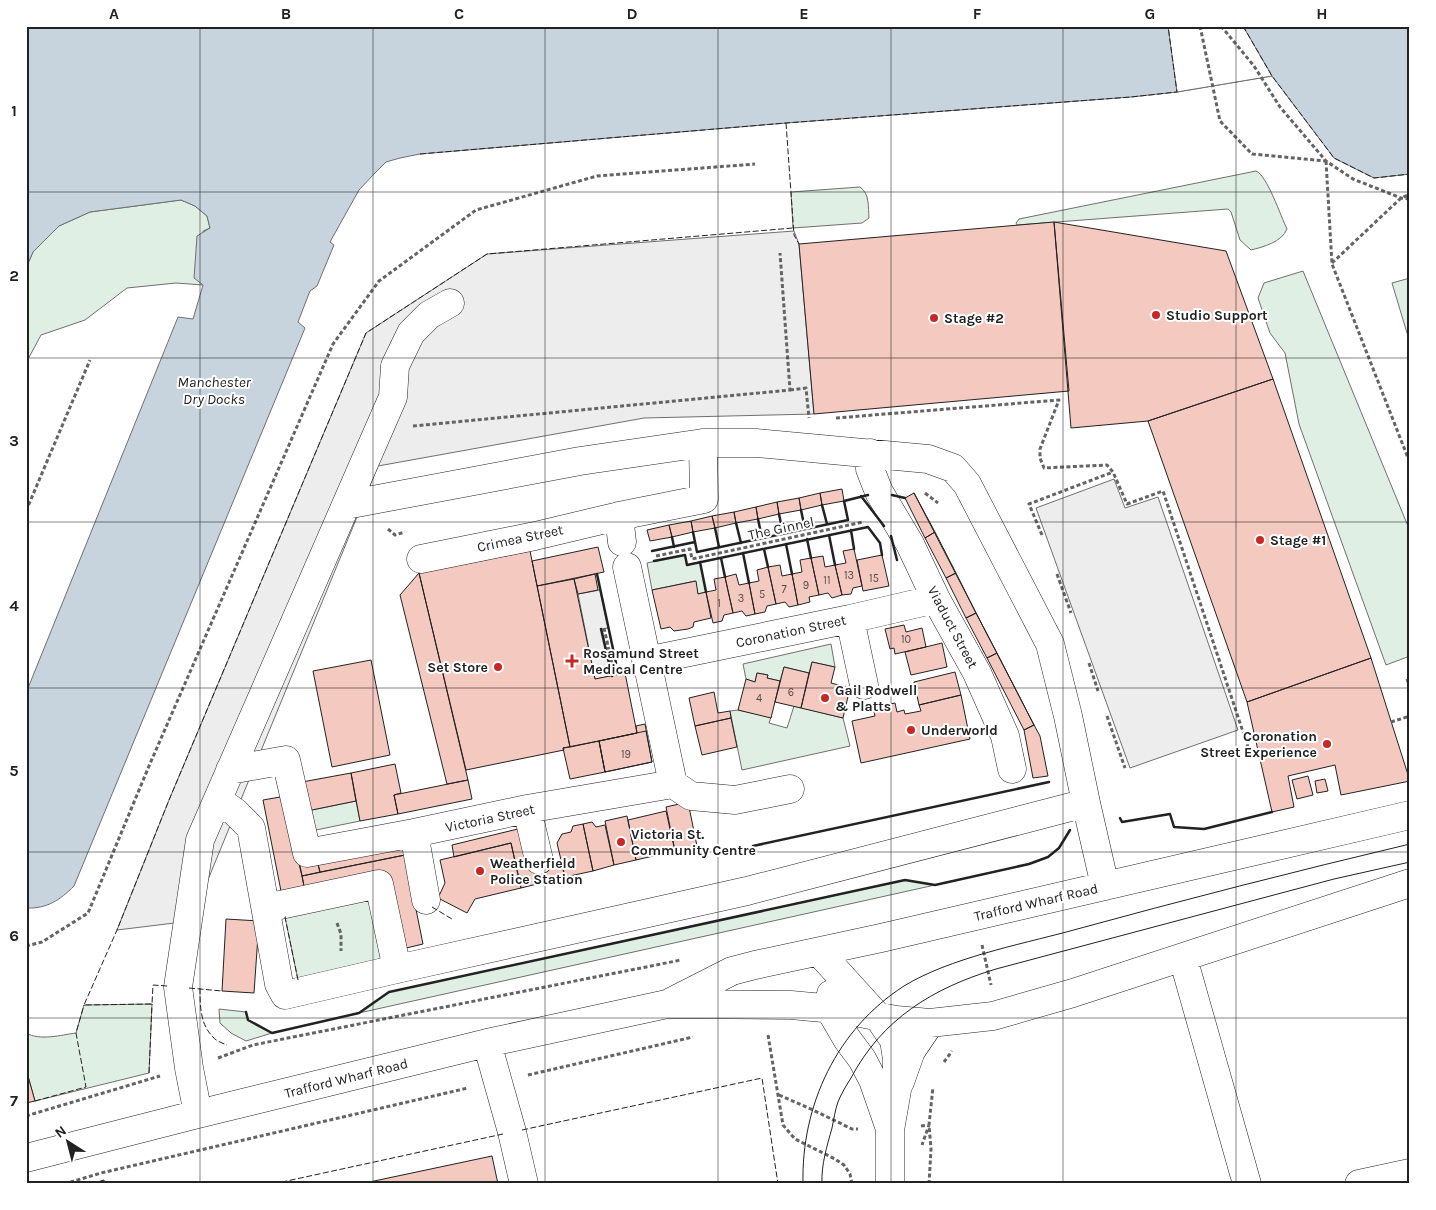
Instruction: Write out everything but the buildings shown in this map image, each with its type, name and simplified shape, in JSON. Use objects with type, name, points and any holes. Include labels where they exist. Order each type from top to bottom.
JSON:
[{"type":"street","points":[[198,1114],[189,1068],[178,987],[200,840],[392,397],[395,366],[411,333],[428,315],[450,303]]},
{"type":"street","points":[[346,505],[580,460],[703,443],[756,443],[870,453],[928,459],[953,468],[967,484],[1050,644],[1068,716],[1105,886]]},
{"type":"street","name":"Crimea Street","points":[[421,559],[535,536],[623,542],[704,499],[703,443]]},
{"type":"street","name":"Viaduct Street","points":[[870,453],[870,469],[878,492],[910,544],[936,599],[977,673],[1005,736],[1012,768]]},
{"type":"street","points":[[623,542],[646,661],[673,784],[691,796],[735,800],[790,789]]},
{"type":"street","name":"Coronation Street","points":[[646,661],[850,619],[936,599]]},
{"type":"street","points":[[850,619],[864,685]]},
{"type":"street","name":"Victoria Street","points":[[230,770],[286,760],[307,853],[673,784]]},
{"type":"street","points":[[218,800],[236,812],[251,828],[279,984],[286,996],[747,890],[1086,803]]},
{"type":"street","points":[[527,810],[539,860]]},
{"type":"street","name":"Trafford Wharf Road","points":[[667,1004],[732,971],[1410,816]]},
{"type":"street","points":[[414,834],[426,900]]},
{"type":"street","points":[[266,908],[379,884],[397,969]]},
{"type":"street","name":"Trafford Wharf Road","points":[[26,1158],[488,1043],[667,1004],[791,1004],[845,1010],[879,1018],[930,1023],[993,1016],[1184,958],[1410,884]]},
{"type":"street","points":[[881,938],[859,956],[840,976],[831,991],[829,1008],[847,1039],[862,1059],[872,1080],[890,1130]]},
{"type":"street","points":[[819,952],[879,1018],[894,1040],[897,1059],[897,1090],[890,1130],[890,1184]]},
{"type":"street","points":[[1184,958],[1247,1184]]},
{"type":"street","points":[[897,1090],[912,1051],[930,1023]]},
{"type":"street","points":[[488,1043],[524,1184]]},
{"type":"street","points":[[1359,1184],[1410,1173]]},
{"type":"path","points":[[1200,26],[1220,121],[1252,154],[1326,161]]},
{"type":"path","points":[[1221,26],[1254,66],[1280,107],[1326,161],[1353,179],[1401,198],[1410,199]]},
{"type":"path","points":[[1326,161],[1332,264],[1410,463]]},
{"type":"path","points":[[1332,264],[1401,198],[1410,194]]},
{"type":"path","points":[[780,253],[790,390]]},
{"type":"path","points":[[26,511],[90,360]]},
{"type":"path","points":[[407,426],[806,388],[809,420]]},
{"type":"path","points":[[828,418],[1059,400],[1040,449],[1040,458],[1044,468],[1107,465],[1127,504],[1162,491],[1248,747]]},
{"type":"path","points":[[1042,535],[1029,504],[1112,472]]},
{"type":"path","name":"The Ginnel","points":[[656,556],[690,548],[692,558],[870,520]]},
{"type":"path","points":[[1057,574],[1071,613]]},
{"type":"path","points":[[604,628],[613,668]]},
{"type":"path","points":[[1087,657],[1098,691]]},
{"type":"path","points":[[1407,679],[1410,687]]},
{"type":"path","points":[[1107,716],[1125,768]]},
{"type":"path","points":[[1391,722],[1410,716]]},
{"type":"path","points":[[336,920],[341,934],[341,956]]},
{"type":"path","points":[[981,944],[992,987]]},
{"type":"path","points":[[240,1050],[253,1045],[681,960]]},
{"type":"path","points":[[766,1026],[783,1125],[795,1139],[844,1165],[850,1174],[852,1184]]},
{"type":"path","points":[[759,1032],[768,1035]]},
{"type":"path","points":[[64,1184],[120,1169],[702,1035]]},
{"type":"path","points":[[939,1068],[953,1050]]},
{"type":"path","points":[[26,1116],[139,1082]]},
{"type":"path","points":[[929,1184],[931,1149],[929,1125],[933,1082]]},
{"type":"path","points":[[778,1095],[852,1128],[860,1129]]},
{"type":"green space","points":[[1256,171],[1265,180],[1287,229],[1285,234],[1277,241],[1251,250],[1240,240],[1231,212],[1228,209],[1017,225],[1016,223],[1019,219]]},
{"type":"green space","points":[[860,187],[867,197],[869,218],[862,223],[793,228],[791,192]]},
{"type":"green space","points":[[181,200],[195,206],[207,216],[210,228],[203,231],[203,285],[176,283],[127,288],[85,320],[41,335],[26,363],[26,268],[33,252],[59,226],[90,212]]},
{"type":"green space","points":[[1303,271],[1410,531],[1410,656],[1386,665],[1299,424],[1285,353],[1270,333],[1258,298],[1264,283]]},
{"type":"green space","points":[[1410,278],[1410,343],[1392,283]]},
{"type":"green space","points":[[685,555],[687,565],[700,562],[706,592],[698,594],[695,581],[652,590],[647,563]]},
{"type":"green space","points":[[831,644],[835,667],[812,662],[809,673],[784,667],[780,681],[767,678],[768,675],[757,673],[755,682],[746,679],[743,664]]},
{"type":"green space","points":[[794,706],[843,718],[850,746],[742,770],[730,711],[738,710],[771,717],[769,723],[787,728]]},
{"type":"green space","points":[[356,801],[360,821],[316,830],[307,811]]},
{"type":"green space","points":[[905,880],[935,885],[359,1013],[389,992]]},
{"type":"green space","points":[[371,899],[384,962],[298,980],[285,917]]},
{"type":"green space","points":[[152,1004],[149,1073],[35,1101],[26,1069],[26,1033],[44,1037],[76,1033],[84,1005]]},
{"type":"green space","points":[[219,1009],[246,1012],[248,1020],[272,1033],[246,1041],[231,1033],[220,1023]]},
{"type":"shaded area","points":[[794,231],[799,244],[814,414],[644,418],[378,466],[191,921],[117,930],[169,800],[366,333],[487,254]]},
{"type":"shaded area","points":[[1114,479],[1125,508],[1158,497],[1238,730],[1130,768],[1036,508]]},
{"type":"shaded area","points":[[600,590],[608,628],[602,629],[612,676],[595,679],[578,594]]},
{"type":"water","name":"Manchester Dry Docks","points":[[26,26],[1410,26],[1410,174],[1374,178],[1334,158],[1272,76],[1177,92],[1131,97],[786,123],[420,154],[386,162],[359,190],[330,242],[334,245],[317,286],[310,291],[298,322],[305,328],[74,886],[53,903],[40,907],[26,908],[26,693],[178,317],[193,319],[203,285],[194,278],[197,236],[210,228],[207,216],[195,206],[181,200],[90,212],[59,226],[33,252],[26,268]]},
{"type":"pier","points":[[1168,26],[1243,26],[1272,76],[1177,92]]},
{"type":"tram line","points":[[914,493],[1034,725]]},
{"type":"tram line","points":[[803,1184],[804,1155],[809,1126],[816,1098],[828,1072],[842,1047],[860,1024],[880,1004],[904,986],[922,976],[985,953],[1240,886],[1410,844]]},
{"type":"tram line","points":[[822,1184],[826,1149],[836,1108],[845,1087],[878,1039],[894,1023],[931,996],[951,986],[996,969],[1334,879],[1410,862]]},
{"type":"fence","points":[[420,154],[1177,92],[1168,26]]},
{"type":"fence","points":[[1243,26],[1272,76],[1334,158],[1374,178],[1410,174]]},
{"type":"fence","points":[[786,123],[794,235],[799,244]]},
{"type":"fence","points":[[167,986],[153,985],[152,1004],[84,1005],[366,333],[487,254],[793,228]]},
{"type":"fence","points":[[597,574],[612,645]]},
{"type":"fence","points":[[601,629],[612,676]]},
{"type":"fence","points":[[432,907],[452,919]]},
{"type":"fence","points":[[286,917],[298,980],[300,980]]},
{"type":"fence","points":[[189,988],[222,991]]},
{"type":"fence","points":[[200,988],[201,1008],[205,1026],[214,1038],[227,1045]]},
{"type":"fence","points":[[149,1073],[152,1004]]},
{"type":"fence","points":[[35,1101],[86,1087],[76,1033],[84,1005]]},
{"type":"fence","points":[[522,1130],[762,1078],[778,1184]]},
{"type":"fence","points":[[273,1184],[503,1134]]},
{"type":"fence","points":[[91,1184],[104,1180],[105,1184]]},
{"type":"wall","points":[[652,551],[695,542],[697,552],[848,520],[844,501],[868,495]]},
{"type":"wall","points":[[892,495],[905,498]]},
{"type":"wall","points":[[861,496],[884,526]]},
{"type":"wall","points":[[822,505],[827,524]]},
{"type":"wall","points":[[801,510],[805,529]]},
{"type":"wall","points":[[779,514],[783,533]]},
{"type":"wall","points":[[758,519],[762,538]]},
{"type":"wall","points":[[736,523],[741,543]]},
{"type":"wall","points":[[654,561],[685,555],[687,565],[868,527],[880,543],[882,555]]},
{"type":"wall","points":[[715,528],[719,547]]},
{"type":"wall","points":[[851,530],[854,549]]},
{"type":"wall","points":[[693,532],[695,542]]},
{"type":"wall","points":[[829,535],[835,565]]},
{"type":"wall","points":[[891,536],[897,560]]},
{"type":"wall","points":[[672,537],[674,547]]},
{"type":"wall","points":[[807,539],[811,558]]},
{"type":"wall","points":[[786,544],[792,574]]},
{"type":"wall","points":[[764,549],[768,567]]},
{"type":"wall","points":[[743,553],[749,583]]},
{"type":"wall","points":[[721,558],[725,577]]},
{"type":"wall","points":[[700,562],[706,592]]},
{"type":"wall","points":[[597,574],[616,663]]},
{"type":"wall","points":[[601,629],[612,676]]},
{"type":"wall","points":[[753,846],[1049,782]]},
{"type":"wall","points":[[1120,818],[1122,822],[1170,814],[1174,827],[1204,829],[1272,812]]},
{"type":"wall","points":[[246,1012],[248,1020],[272,1033],[359,1013],[389,992],[905,880],[935,885],[1029,864],[1048,857],[1059,848],[1070,830]]},
{"type":"place","name":"Studio Support","points":[[1156,315]]},
{"type":"place","name":"Stage #2","points":[[934,318]]},
{"type":"place","name":"Stage #1","points":[[1260,540]]},
{"type":"place","name":"Rosamund Street Medical Centre","points":[[572,661]]},
{"type":"place","name":"Set Store","points":[[498,667]]},
{"type":"place","name":"Gail Rodwell & Platts","points":[[825,698]]},
{"type":"place","name":"Underworld","points":[[911,730]]},
{"type":"place","name":"Coronation Street Experience","points":[[1327,744]]},
{"type":"place","name":"Victoria St. Community Centre","points":[[621,842]]},
{"type":"place","name":"Weatherfield Police Station","points":[[480,871]]}]
